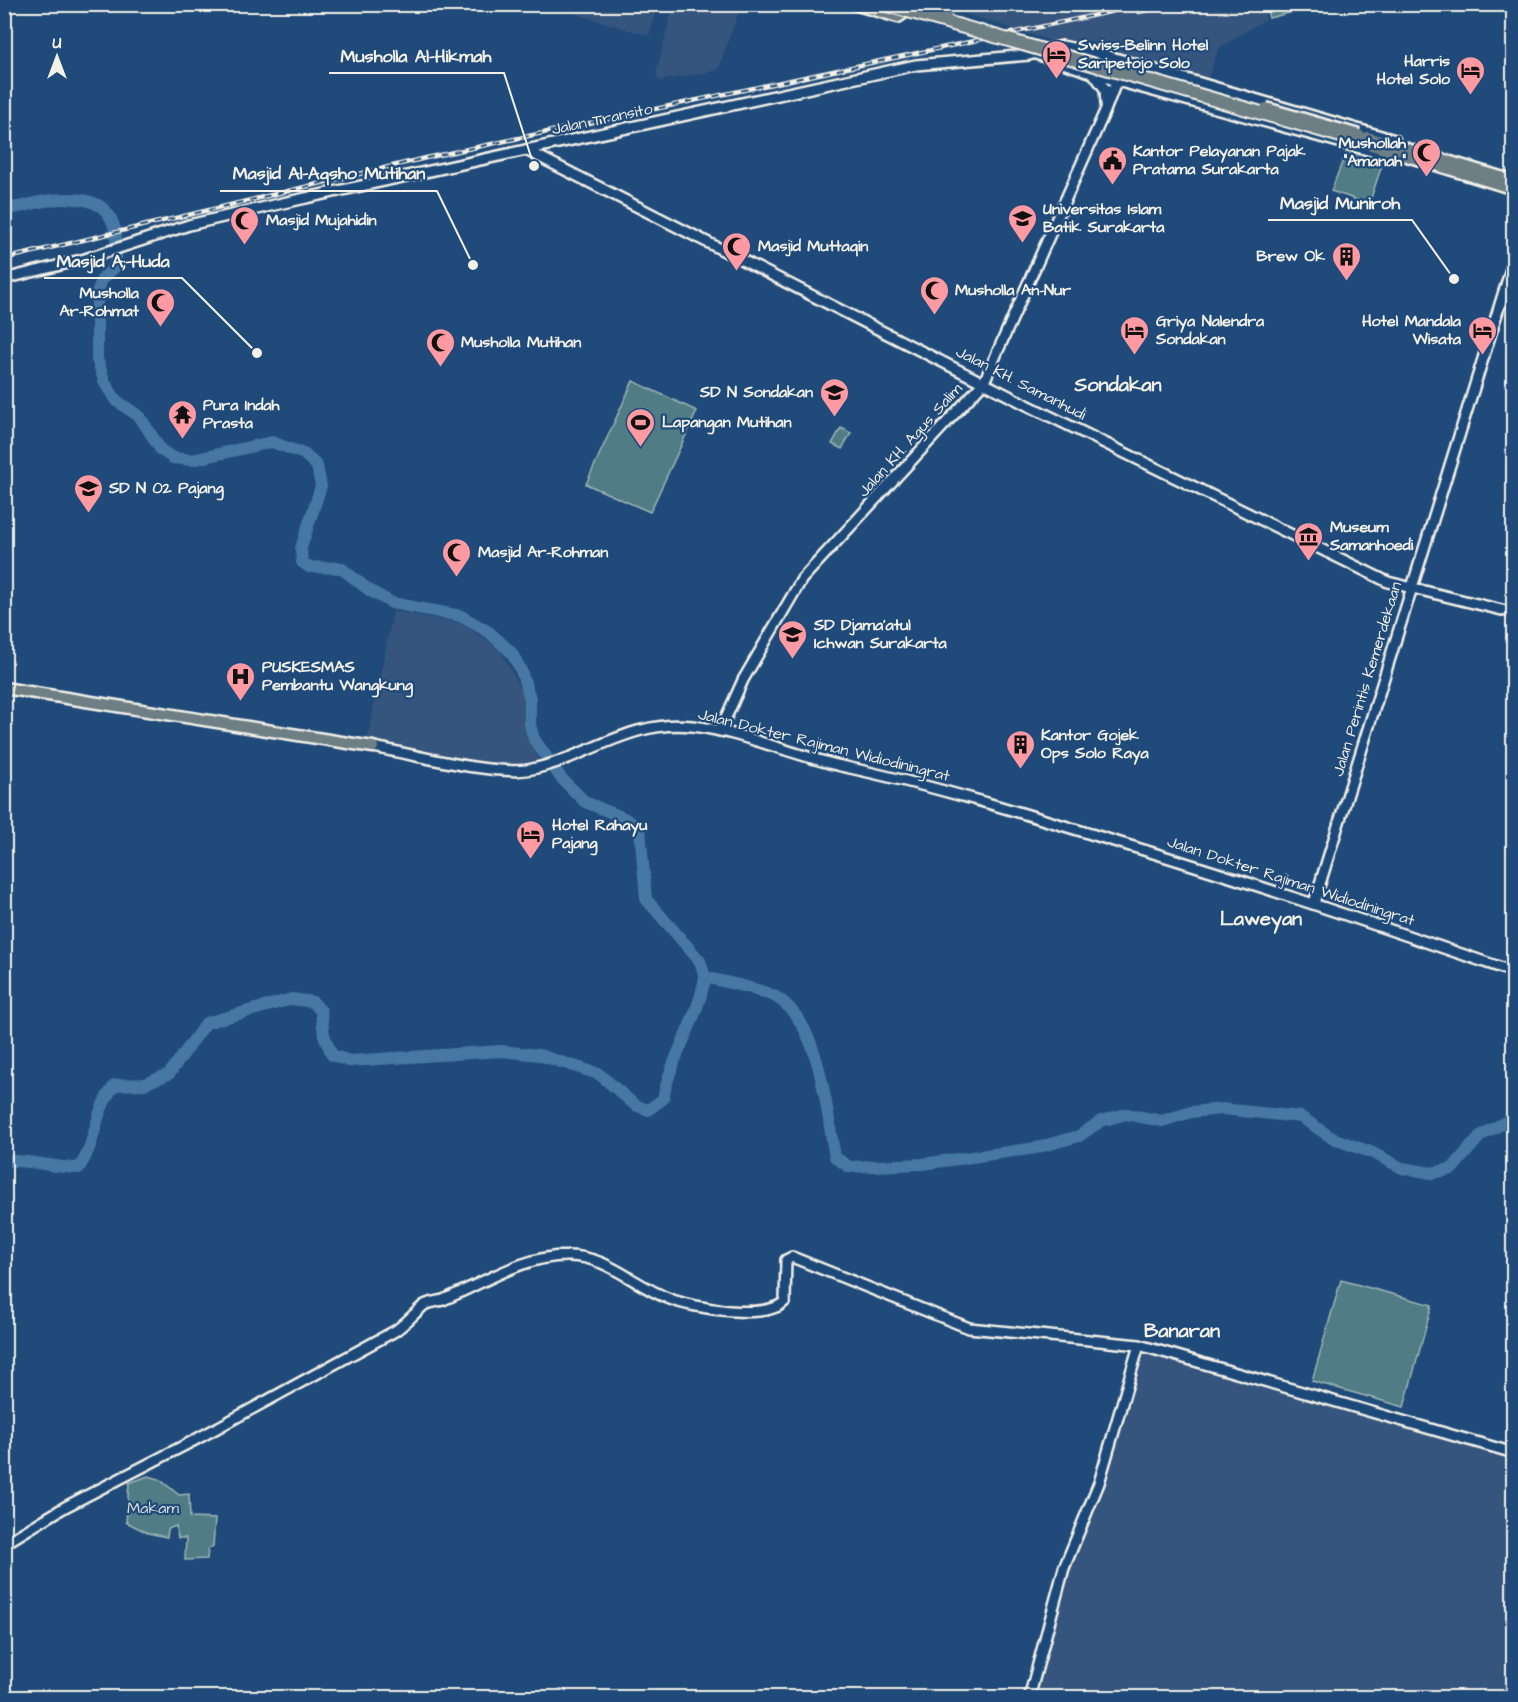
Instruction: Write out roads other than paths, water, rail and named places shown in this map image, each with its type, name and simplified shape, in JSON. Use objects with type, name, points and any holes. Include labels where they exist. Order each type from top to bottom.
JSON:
[{"type":"highway","points":[[884,4],[1358,138]]},
{"type":"main road","points":[[854,4],[898,17],[904,13],[907,4],[1082,58],[1358,138],[1420,152],[1514,181]]},
{"type":"main road","points":[[1036,54],[1056,48],[1073,47],[1357,127],[1420,152]]},
{"type":"main road","points":[[1053,60],[1050,52],[1056,48]]},
{"type":"main road","points":[[1036,54],[1117,81],[1366,149],[1392,153]]},
{"type":"main road","name":"Jalan Transito","points":[[4,279],[189,225],[469,160],[526,150],[916,65],[1036,54]]},
{"type":"main road","name":"Jalan KH. Agus Salim","points":[[720,731],[743,680],[802,579],[984,382],[1106,108],[1124,61]]},
{"type":"main road","points":[[1094,74],[1105,89],[1106,108]]},
{"type":"main road","points":[[1358,138],[1392,153],[1514,189]]},
{"type":"main road","name":"Jalan KH. Samanhudi","points":[[526,150],[984,382],[1388,582],[1514,613]]},
{"type":"main road","name":"Jalan Perintis Kemerdekaan","points":[[1314,903],[1514,259]]},
{"type":"main road","name":"Jalan Dokter Rajiman Widiodiningrat","points":[[4,688],[374,747],[498,770],[527,770],[541,767],[626,734],[663,726],[687,726],[720,731],[787,753],[891,776],[1015,810],[1314,903],[1514,972]]},
{"type":"main road","points":[[4,1544],[64,1507],[193,1441],[395,1331],[421,1308],[501,1272],[567,1256],[604,1263],[651,1291],[682,1303],[743,1311],[768,1310],[779,1306],[784,1301],[786,1260],[792,1257],[969,1328],[1140,1345],[1514,1453]]},
{"type":"main road","points":[[1029,1698],[1064,1569],[1099,1484],[1140,1345]]},
{"type":"waterway","points":[[4,208],[64,199],[81,200],[94,203],[104,209],[111,219],[117,247],[115,267],[102,279],[97,294],[97,359],[105,383],[117,401],[140,417],[161,450],[173,458],[192,460],[272,442],[304,454],[317,466],[321,486],[301,548],[302,562],[309,567],[341,568],[369,590],[392,603],[461,616],[489,632],[511,652],[520,668],[530,698],[530,725],[534,739],[561,778],[585,802],[624,818],[640,829],[646,899],[700,961],[705,977],[752,988],[776,997],[791,1010],[803,1027],[813,1048],[825,1094],[835,1157],[849,1167],[923,1164],[1036,1148],[1079,1136],[1101,1121],[1126,1114],[1162,1121],[1191,1112],[1222,1109],[1301,1117],[1332,1138],[1373,1153],[1402,1168],[1432,1173],[1452,1169],[1480,1136],[1514,1117]]},
{"type":"waterway","points":[[4,1161],[79,1168],[85,1158],[102,1106],[115,1085],[144,1084],[169,1074],[206,1023],[292,999],[313,1002],[321,1011],[324,1035],[332,1055],[349,1061],[501,1051],[539,1055],[599,1074],[635,1105],[648,1110],[663,1099],[672,1068],[697,1008],[705,977]]},
{"type":"railway","points":[[4,259],[430,157],[1147,4]]},
{"type":"railway","points":[[1139,12],[1173,4]]},
{"type":"place","name":"Swiss-Belinn Hotel Saripetojo Solo","points":[[1057,80]]},
{"type":"place","name":"Harris Hotel Solo","points":[[1471,96]]},
{"type":"place","name":"Musholla Al-Hikmah","points":[[534,166]]},
{"type":"place","name":"Mushollah \"Amanah\"","points":[[1427,178]]},
{"type":"place","name":"Kantor Pelayanan Pajak Pratama Surakarta","points":[[1112,186]]},
{"type":"place","name":"Universitas Islam Batik Surakarta","points":[[1022,244]]},
{"type":"place","name":"Masjid Mujahidin","points":[[245,246]]},
{"type":"place","name":"Masjid Al-Aqsho Mutihan","points":[[473,265]]},
{"type":"place","name":"Masjid Muttaqin","points":[[737,272]]},
{"type":"place","name":"Masjid Muniroh","points":[[1454,279]]},
{"type":"place","name":"Brew Ok","points":[[1346,282]]},
{"type":"place","name":"Musholla An-Nur","points":[[934,316]]},
{"type":"place","name":"Musholla Ar-Rohmat","points":[[160,328]]},
{"type":"place","name":"Masjid A;-Huda","points":[[257,353]]},
{"type":"place","name":"Griya Nalendra Sondakan","points":[[1135,356]]},
{"type":"place","name":"Hotel Mandala Wisata","points":[[1482,356]]},
{"type":"place","name":"Musholla Mutihan","points":[[440,368]]},
{"type":"place","name":"SD N Sondakan","points":[[834,418]]},
{"type":"place","name":"Pura Indah Prasta","points":[[182,440]]},
{"type":"place","name":"Lapangan Mutihan","points":[[641,448]]},
{"type":"place","name":"SD N 02 Pajang","points":[[88,514]]},
{"type":"place","name":"Museum Samanhoedi","points":[[1309,562]]},
{"type":"place","name":"Masjid Ar-Rohman","points":[[457,578]]},
{"type":"place","name":"SD Djama'atul Ichwan Surakarta","points":[[793,660]]},
{"type":"place","name":"PUSKESMAS Pembantu Wangkung","points":[[241,702]]},
{"type":"place","name":"Kantor Gojek Ops Solo Raya","points":[[1020,770]]},
{"type":"place","name":"Hotel Rahayu Pajang","points":[[531,860]]},
{"type":"district","name":"Sondakan","points":[[1118,385]]},
{"type":"district","name":"Laweyan","points":[[1261,919]]},
{"type":"district","name":"Banaran","points":[[1182,1331]]},
{"type":"park label","name":"Makam","points":[[153,1508]]}]
